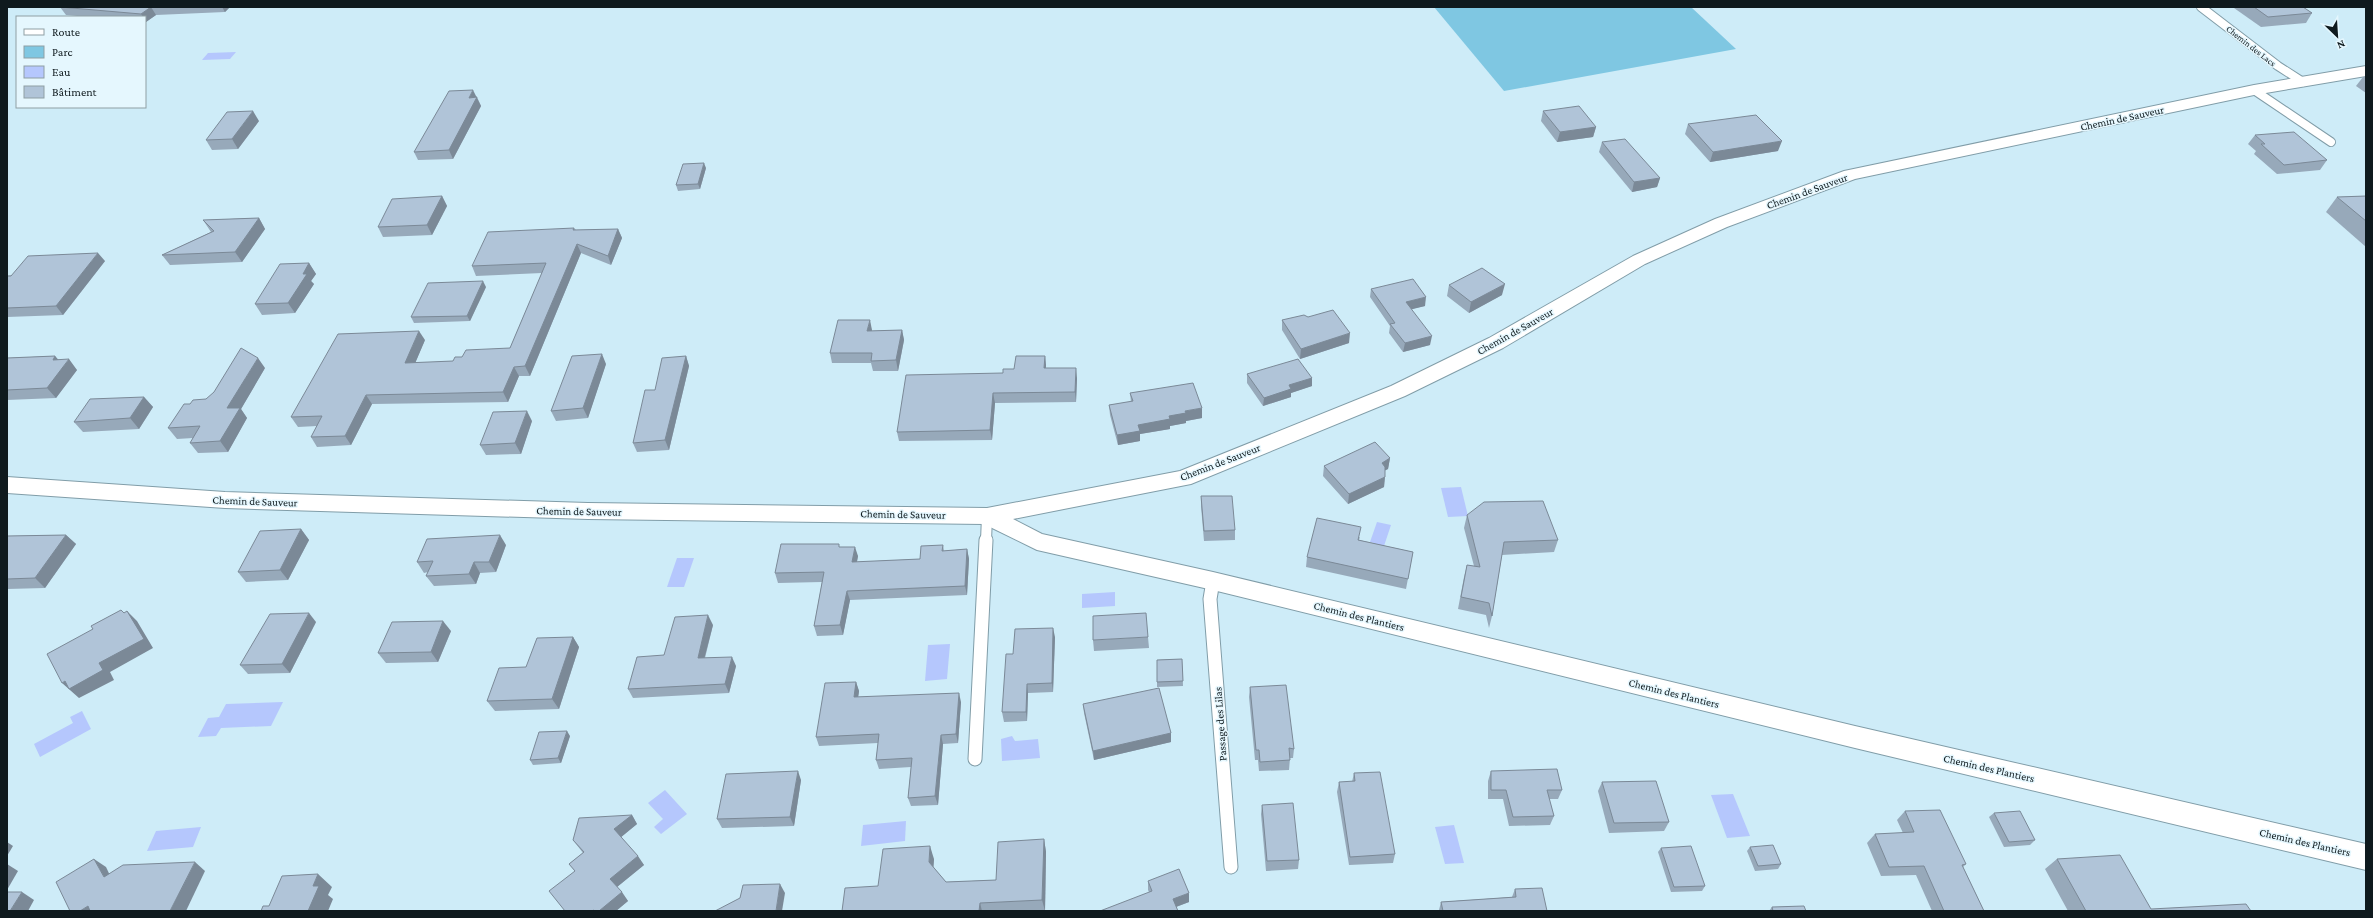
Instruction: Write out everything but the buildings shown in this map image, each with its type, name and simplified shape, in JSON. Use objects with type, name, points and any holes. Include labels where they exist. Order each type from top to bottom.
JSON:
[{"type":"street","name":"Chemin de Sauveur","points":[[7,486],[232,501],[588,511],[925,514],[986,516],[1183,478],[1398,391],[1496,343],[1638,260],[1721,223],[1850,175],[2254,90],[2366,71]]},
{"type":"street","name":"Chemin des Plantiers","points":[[986,516],[1037,540],[1213,581],[1855,737],[2366,857]]},
{"type":"lane","name":"Chemin des Lacs","points":[[2201,7],[2278,66],[2303,82]]},
{"type":"lane","points":[[2254,90],[2331,142]]},
{"type":"lane","points":[[975,760],[986,516]]},
{"type":"lane","name":"Passage des Lilas","points":[[1213,581],[1210,600],[1231,868]]},
{"type":"green space","points":[[1434,7],[1691,7],[1736,49],[1504,91]]},
{"type":"water","points":[[236,52],[230,59],[202,60],[208,53]]},
{"type":"water","points":[[1461,487],[1468,516],[1448,517],[1441,488]]},
{"type":"water","points":[[1377,522],[1391,525],[1384,546],[1370,542]]},
{"type":"water","points":[[677,558],[694,558],[684,587],[667,587]]},
{"type":"water","points":[[1115,592],[1115,606],[1082,608],[1082,594]]},
{"type":"water","points":[[950,644],[947,679],[925,681],[928,645]]},
{"type":"water","points":[[283,702],[271,726],[221,728],[216,736],[198,737],[208,718],[219,717],[226,704]]},
{"type":"water","points":[[82,711],[91,729],[40,757],[34,744],[73,723],[70,717]]},
{"type":"water","points":[[1012,736],[1015,741],[1038,739],[1040,758],[1002,761],[1001,739]]},
{"type":"water","points":[[665,790],[687,814],[661,834],[654,827],[663,819],[648,803]]},
{"type":"water","points":[[1733,794],[1750,836],[1727,838],[1711,795]]},
{"type":"water","points":[[906,821],[905,841],[861,846],[863,825]]},
{"type":"water","points":[[1454,825],[1464,863],[1445,864],[1435,827]]},
{"type":"water","points":[[201,827],[193,847],[147,851],[156,831]]}]
